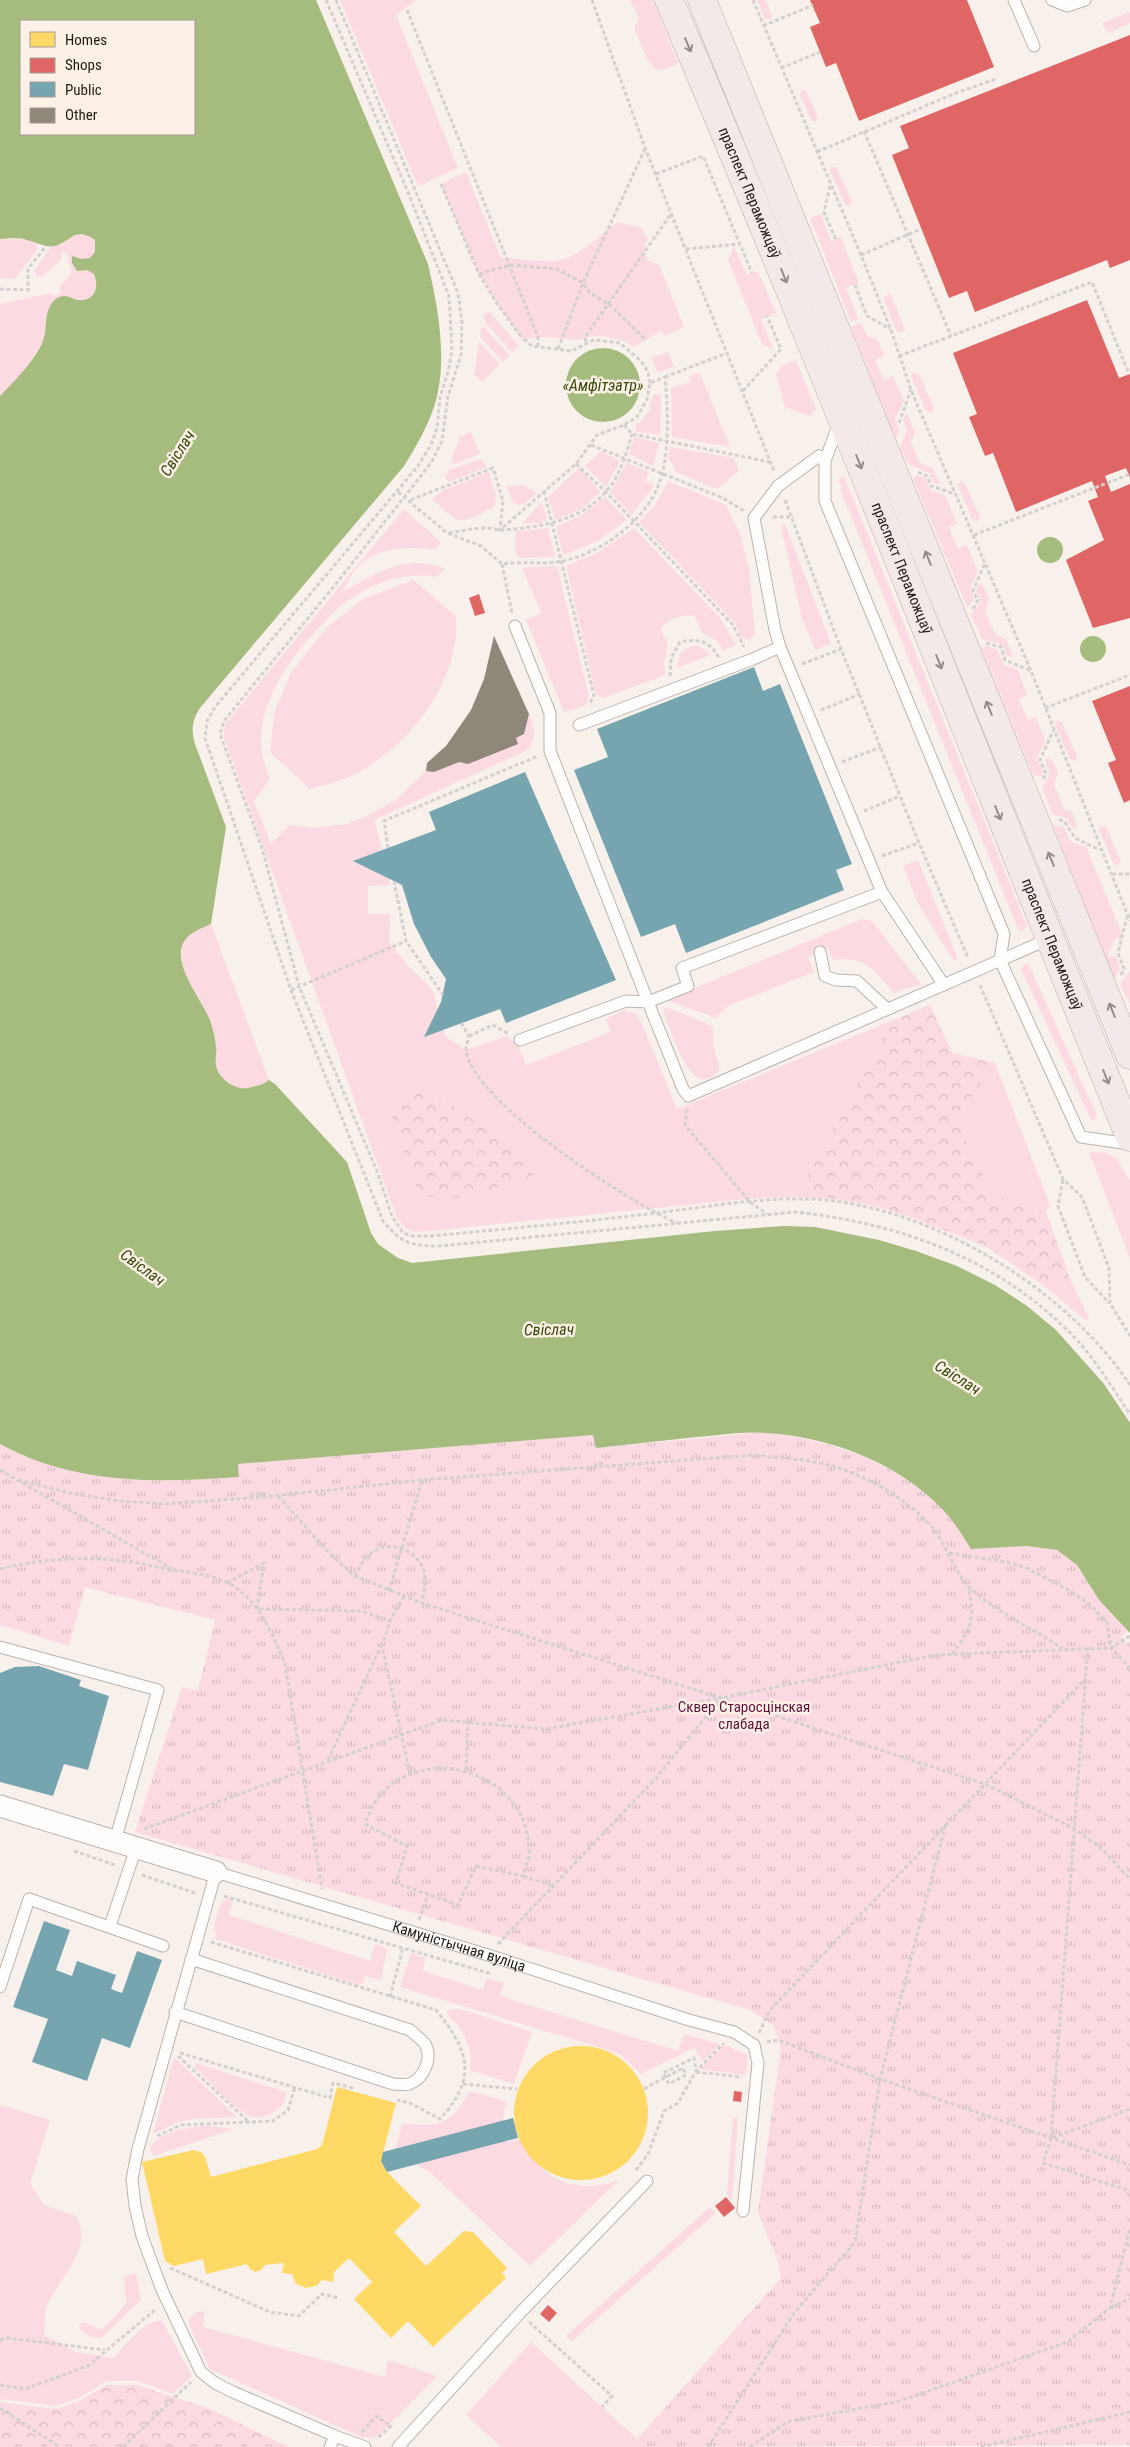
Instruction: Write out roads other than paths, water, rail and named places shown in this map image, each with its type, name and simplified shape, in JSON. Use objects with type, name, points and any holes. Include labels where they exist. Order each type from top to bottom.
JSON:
[{"type":"main road","name":"праспект Пераможцаў","points":[[669,0],[748,186],[1130,1137]]},
{"type":"main road","name":"праспект Пераможцаў","points":[[702,0],[1130,1055]]},
{"type":"street","name":"Камуністычная вуліца","points":[[0,1806],[118,1834],[136,1848],[216,1872]]},
{"type":"lane","points":[[1014,0],[1034,46]]},
{"type":"lane","points":[[1052,0],[1066,6],[1085,0]]},
{"type":"lane","points":[[841,417],[825,462],[825,501],[1004,934],[1000,960],[1081,1137],[1130,1144]]},
{"type":"lane","points":[[825,462],[819,456],[778,486],[754,518],[780,647],[810,715],[882,892],[944,985]]},
{"type":"lane","points":[[515,626],[550,714],[550,750],[648,1002],[683,1089],[688,1096],[1049,939]]},
{"type":"lane","points":[[579,724],[725,670],[780,647]]},
{"type":"lane","points":[[520,1040],[626,1000],[648,1002],[688,986],[682,968],[882,892]]},
{"type":"lane","points":[[820,952],[826,976],[836,980],[857,981],[887,1010]]},
{"type":"lane","points":[[0,1648],[158,1690],[118,1834]]},
{"type":"lane","points":[[110,1926],[136,1848]]},
{"type":"lane","points":[[216,1872],[175,2012],[138,2149],[132,2179],[135,2206],[142,2236],[167,2299],[201,2372],[215,2383],[233,2392],[335,2436],[366,2444]]},
{"type":"lane","name":"Камуністычная вуліца","points":[[216,1872],[488,1955],[689,2020],[734,2032],[754,2045],[758,2064],[743,2211]]},
{"type":"lane","points":[[0,1987],[29,1899],[163,1946]]},
{"type":"lane","points":[[175,2012],[393,2084],[408,2084],[419,2078],[426,2068],[429,2056],[424,2044],[410,2030],[191,1959]]},
{"type":"lane","points":[[398,2447],[519,2314],[647,2181]]},
{"type":"lane","points":[[330,2447],[335,2436]]},
{"type":"water","name":"Свіслач","points":[[0,0],[316,0],[428,264],[438,316],[441,369],[439,387],[432,412],[404,466],[200,708],[195,717],[193,734],[195,744],[226,827],[211,924],[188,936],[181,950],[181,958],[187,976],[210,1020],[216,1044],[216,1066],[219,1073],[230,1084],[239,1088],[254,1087],[269,1080],[275,1084],[347,1162],[371,1233],[378,1244],[398,1258],[412,1263],[715,1231],[783,1226],[815,1227],[879,1240],[916,1251],[957,1266],[995,1285],[1027,1306],[1056,1330],[1104,1384],[1130,1423],[1130,1633],[1099,1600],[1077,1565],[1057,1550],[1027,1546],[971,1549],[958,1528],[946,1514],[925,1493],[905,1478],[861,1455],[837,1446],[789,1435],[740,1433],[596,1448],[593,1435],[238,1464],[239,1477],[177,1480],[116,1478],[87,1474],[57,1467],[28,1457],[0,1444],[0,396],[37,352],[44,337],[49,307],[53,302],[63,296],[85,300],[93,295],[96,288],[94,274],[87,270],[77,271],[72,263],[72,256],[81,259],[90,258],[95,252],[95,240],[80,234],[54,246],[21,239],[0,239]]},
{"type":"water","name":"«Амфітэатр»","points":[[603,348],[617,351],[629,359],[637,371],[640,385],[637,399],[629,411],[617,419],[603,422],[589,419],[577,411],[569,399],[566,385],[569,371],[577,359],[589,351]]},
{"type":"water","points":[[1050,537],[1059,541],[1063,550],[1059,559],[1050,563],[1041,559],[1037,550],[1041,541]]},
{"type":"water","points":[[1093,636],[1102,640],[1106,649],[1102,658],[1093,662],[1084,658],[1080,649],[1084,640]]},
{"type":"park label","name":"Сквер Старосцінская слабада","points":[[744,1716]]}]
